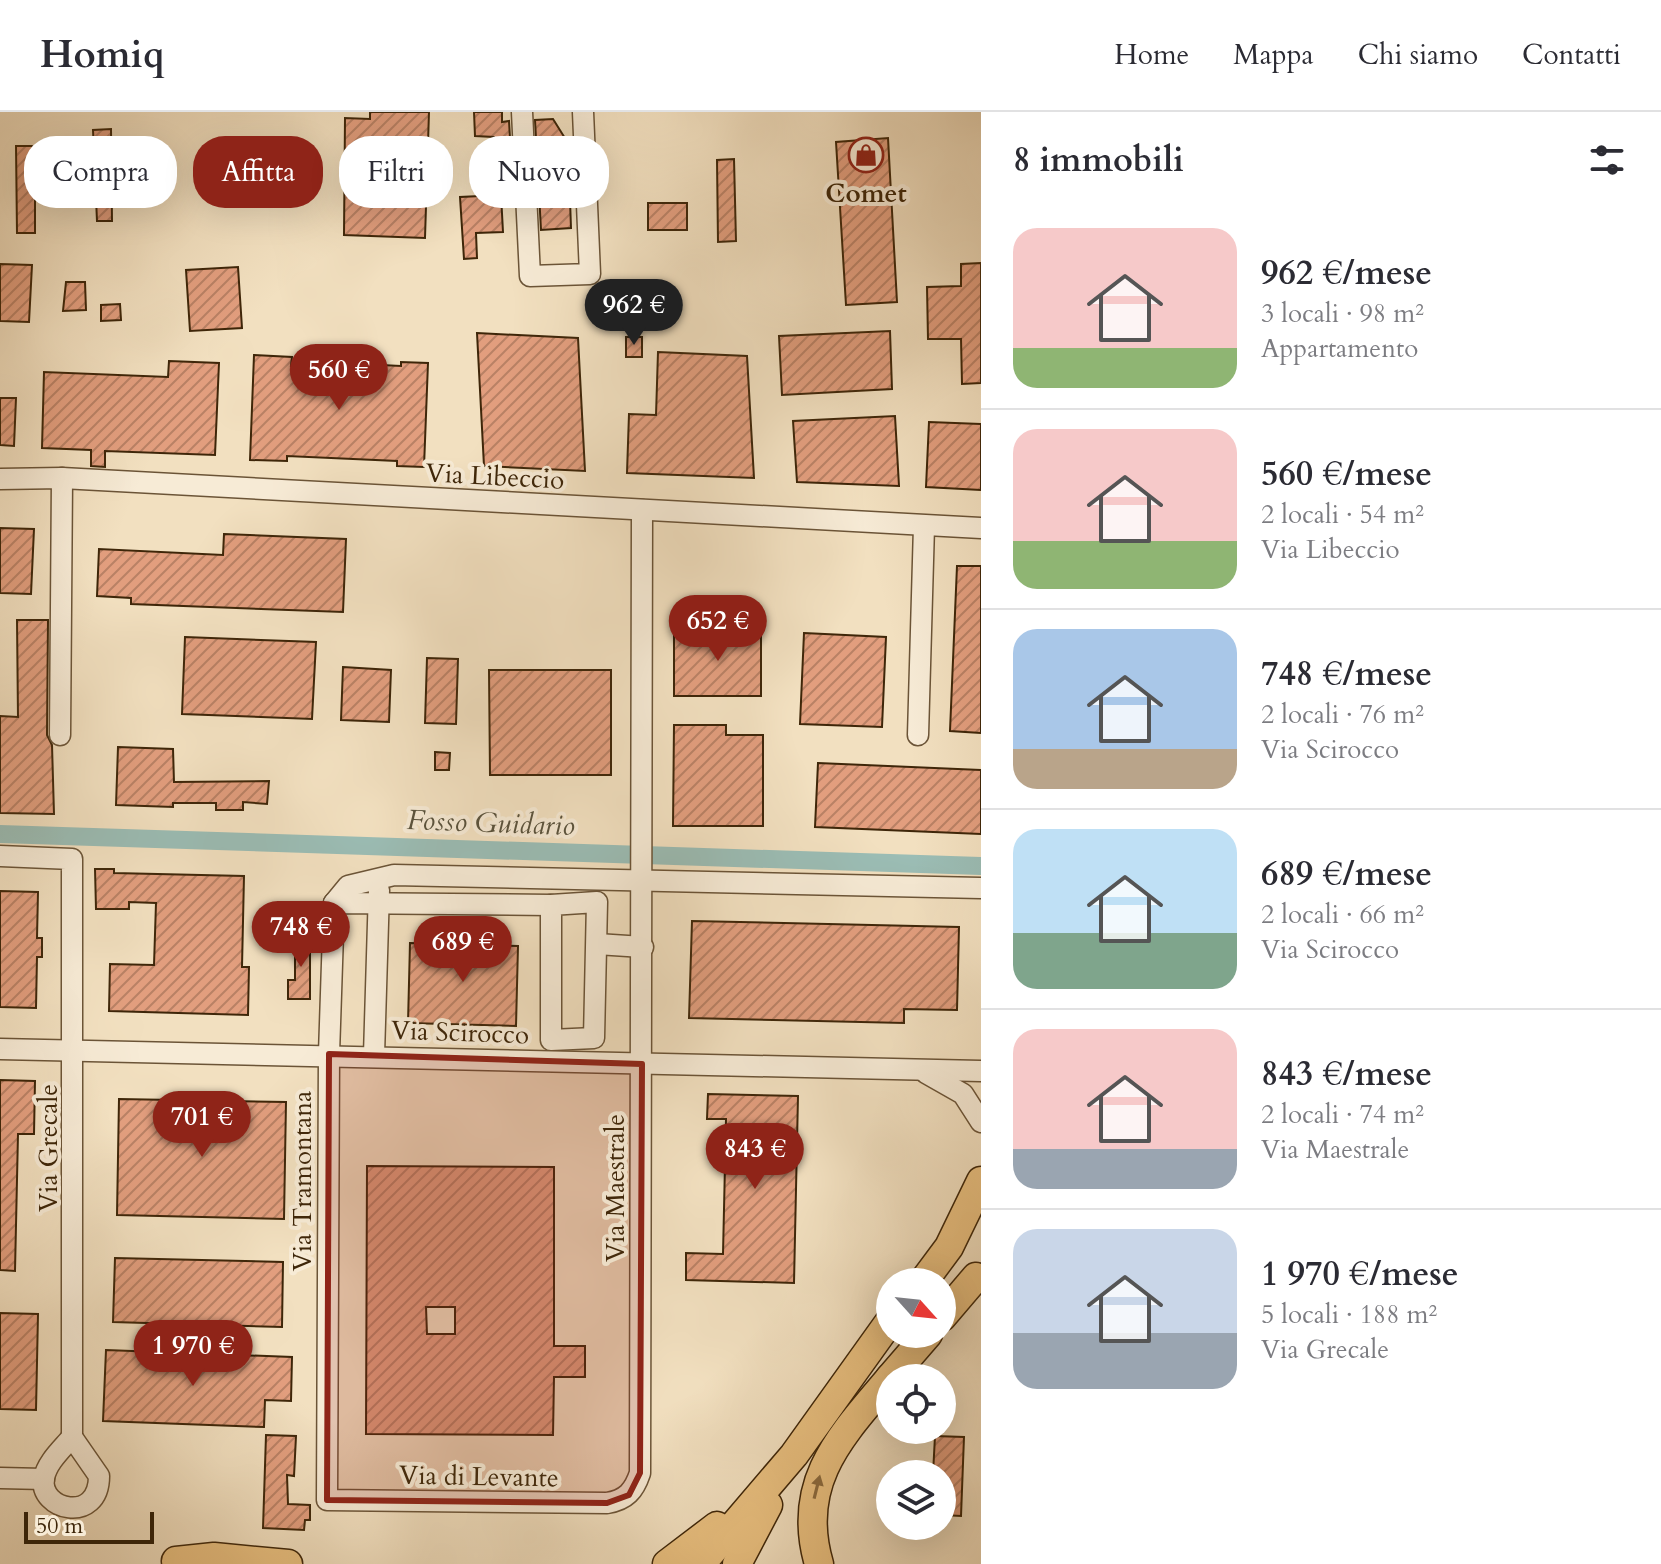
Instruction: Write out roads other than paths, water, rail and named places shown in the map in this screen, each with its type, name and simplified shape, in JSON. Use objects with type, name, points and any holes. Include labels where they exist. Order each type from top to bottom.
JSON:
[{"type":"highway","points":[[933,1268],[949,1247],[981,1181]]},
{"type":"highway","points":[[956,1290],[978,1275]]},
{"type":"highway","points":[[956,1301],[978,1275]]},
{"type":"highway","points":[[701,1564],[794,1455],[876,1341]]},
{"type":"highway","points":[[824,1414],[890,1348]]},
{"type":"highway","points":[[902,1364],[916,1348]]},
{"type":"highway","points":[[819,1564],[812,1516],[821,1472],[843,1435],[876,1395]]},
{"type":"highway","points":[[667,1564],[709,1533],[794,1455]]},
{"type":"highway","points":[[737,1564],[794,1455]]},
{"type":"highway","points":[[176,1561],[214,1557],[288,1564]]},
{"type":"street","points":[[522,112],[530,276],[590,274],[583,112]]},
{"type":"street","points":[[60,735],[62,478]]},
{"type":"street","name":"Via Libeccio","points":[[0,479],[62,478],[981,528]]},
{"type":"street","name":"Via Maestrale","points":[[629,1495],[640,1473],[642,510]]},
{"type":"street","points":[[918,735],[924,526]]},
{"type":"street","name":"Via Grecale","points":[[0,856],[72,859],[72,1437]]},
{"type":"street","points":[[334,903],[348,886],[394,875],[643,874],[981,888]]},
{"type":"street","points":[[374,1055],[380,878]]},
{"type":"street","points":[[334,903],[551,905],[597,902],[594,1038],[551,1040],[551,905]]},
{"type":"street","name":"Via Tramontana","points":[[327,1500],[329,1054],[334,903]]},
{"type":"street","points":[[597,944],[643,947]]},
{"type":"street","name":"Via Scirocco","points":[[0,1049],[981,1071]]},
{"type":"street","name":"Via Scirocco","points":[[919,1069],[963,1094],[981,1122]]},
{"type":"street","points":[[72,1437],[95,1466],[99,1476],[96,1495],[84,1506],[62,1506],[48,1496],[44,1479],[48,1466],[72,1437]]},
{"type":"street","points":[[0,1478],[44,1479]]},
{"type":"street","name":"Via di Levante","points":[[327,1500],[607,1503],[629,1495]]},
{"type":"waterway","name":"Fosso Guidario","points":[[0,834],[981,866]]},
{"type":"place","name":"Comet","points":[[866,155]]}]
